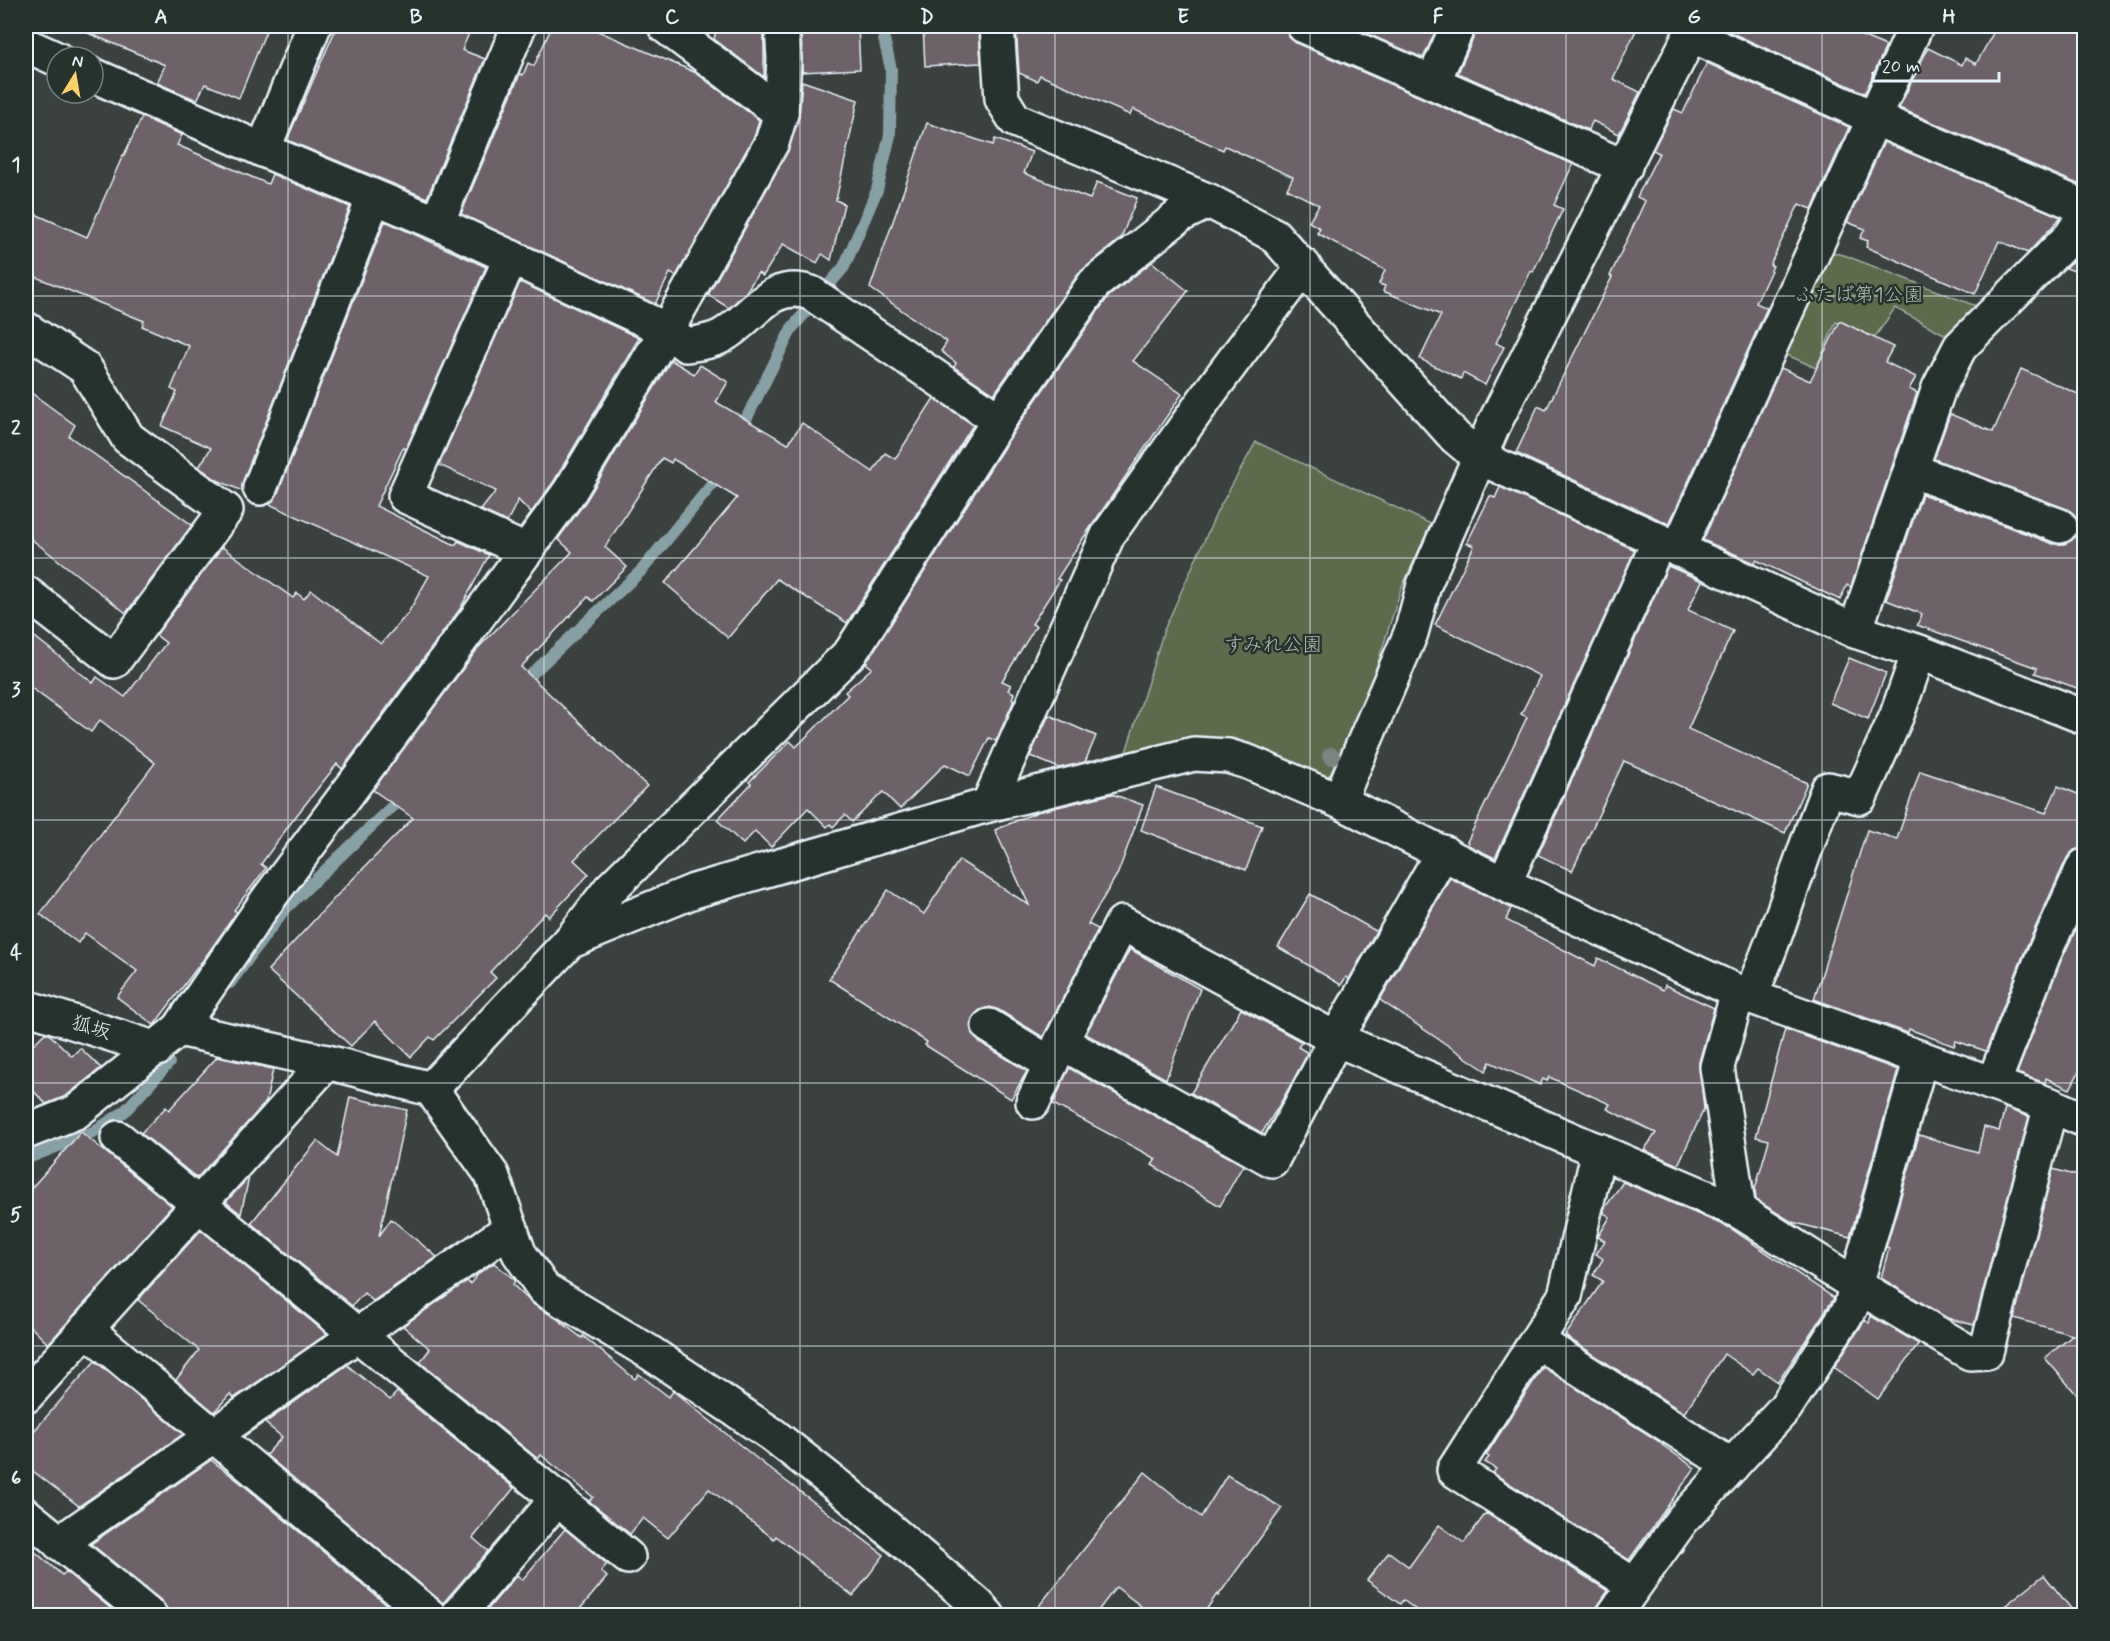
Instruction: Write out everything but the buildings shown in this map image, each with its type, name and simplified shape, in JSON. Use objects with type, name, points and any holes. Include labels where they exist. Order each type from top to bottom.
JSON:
[{"type":"street","points":[[263,150],[314,26]]},
{"type":"street","points":[[437,223],[519,26]]},
{"type":"street","points":[[665,26],[781,113]]},
{"type":"street","points":[[26,1132],[76,1112],[168,1039],[266,902],[570,491],[667,330],[772,141],[781,113],[784,59],[782,26]]},
{"type":"street","points":[[997,26],[1002,99],[1014,120],[1209,201],[1274,235],[1455,437],[1479,458],[1855,631],[1919,652],[2085,717]]},
{"type":"street","points":[[1304,26],[1625,166]]},
{"type":"street","points":[[1433,82],[1458,26]]},
{"type":"street","points":[[1504,884],[1874,118],[1916,26]]},
{"type":"street","points":[[1339,801],[1411,633],[1424,585],[1493,426],[1693,30],[1874,118],[2085,207]]},
{"type":"street","points":[[26,45],[45,54]]},
{"type":"street","points":[[105,80],[437,223],[667,330],[686,345],[710,341],[724,335],[769,298],[790,289],[820,298],[999,420]]},
{"type":"street","points":[[260,488],[374,197]]},
{"type":"street","points":[[988,1616],[844,1491],[773,1436],[649,1352],[544,1289],[519,1253],[492,1175],[431,1089],[569,942],[610,888],[851,652],[999,420],[1094,284],[1179,216],[1209,201]]},
{"type":"street","points":[[1855,631],[1939,388],[1960,347],[2072,236],[2085,216]]},
{"type":"street","points":[[511,257],[405,496],[526,552]]},
{"type":"street","points":[[988,805],[1108,535],[1304,266]]},
{"type":"street","points":[[26,329],[85,368],[128,438],[226,510],[114,660],[26,593]]},
{"type":"street","points":[[1911,470],[2060,526]]},
{"type":"street","points":[[1739,1211],[1717,1067],[1744,994],[1766,961],[1828,789],[1860,797],[1897,715],[1919,652]]},
{"type":"street","points":[[569,942],[694,891],[988,805],[1194,754],[1228,756],[1248,762],[1339,801],[1504,884],[1744,994],[2051,1105],[2085,1120]]},
{"type":"street","points":[[988,1026],[1056,1053],[1272,1160],[1336,1039],[1443,852]]},
{"type":"street","points":[[1993,1084],[2043,956],[2081,881]]},
{"type":"street","points":[[1033,1102],[1122,922],[1336,1039],[1739,1211],[1970,1353],[1986,1352],[2051,1105]]},
{"type":"street","name":"狐坂","points":[[26,1007],[168,1039],[327,1062],[431,1089]]},
{"type":"street","points":[[1613,1616],[1682,1520],[1785,1408],[1851,1307],[1921,1058]]},
{"type":"street","points":[[26,1396],[327,1062]]},
{"type":"street","points":[[118,1138],[628,1557]]},
{"type":"street","points":[[1599,1150],[1565,1296],[1454,1470],[1634,1585]]},
{"type":"street","points":[[59,1543],[512,1228]]},
{"type":"street","points":[[86,1329],[430,1616]]},
{"type":"street","points":[[1537,1341],[1732,1466]]},
{"type":"street","points":[[457,1616],[558,1498]]},
{"type":"street","points":[[26,1515],[150,1616]]},
{"type":"green space","name":"ふたば第1公園","points":[[1827,252],[1844,255],[1976,306],[1946,335],[1895,308],[1875,337],[1836,322],[1816,368],[1783,353]]},
{"type":"green space","name":"すみれ公園","points":[[1256,442],[1431,524],[1401,589],[1373,678],[1338,773],[1321,777],[1183,745],[1126,752],[1164,630],[1217,512]]},
{"type":"waterway","points":[[739,433],[792,328],[844,267],[877,190],[890,135],[891,69],[881,26]]},
{"type":"waterway","points":[[518,687],[642,570],[714,482],[720,470]]},
{"type":"waterway","points":[[230,983],[284,910],[405,794]]},
{"type":"waterway","points":[[26,1159],[93,1132],[124,1112],[169,1063]]}]
